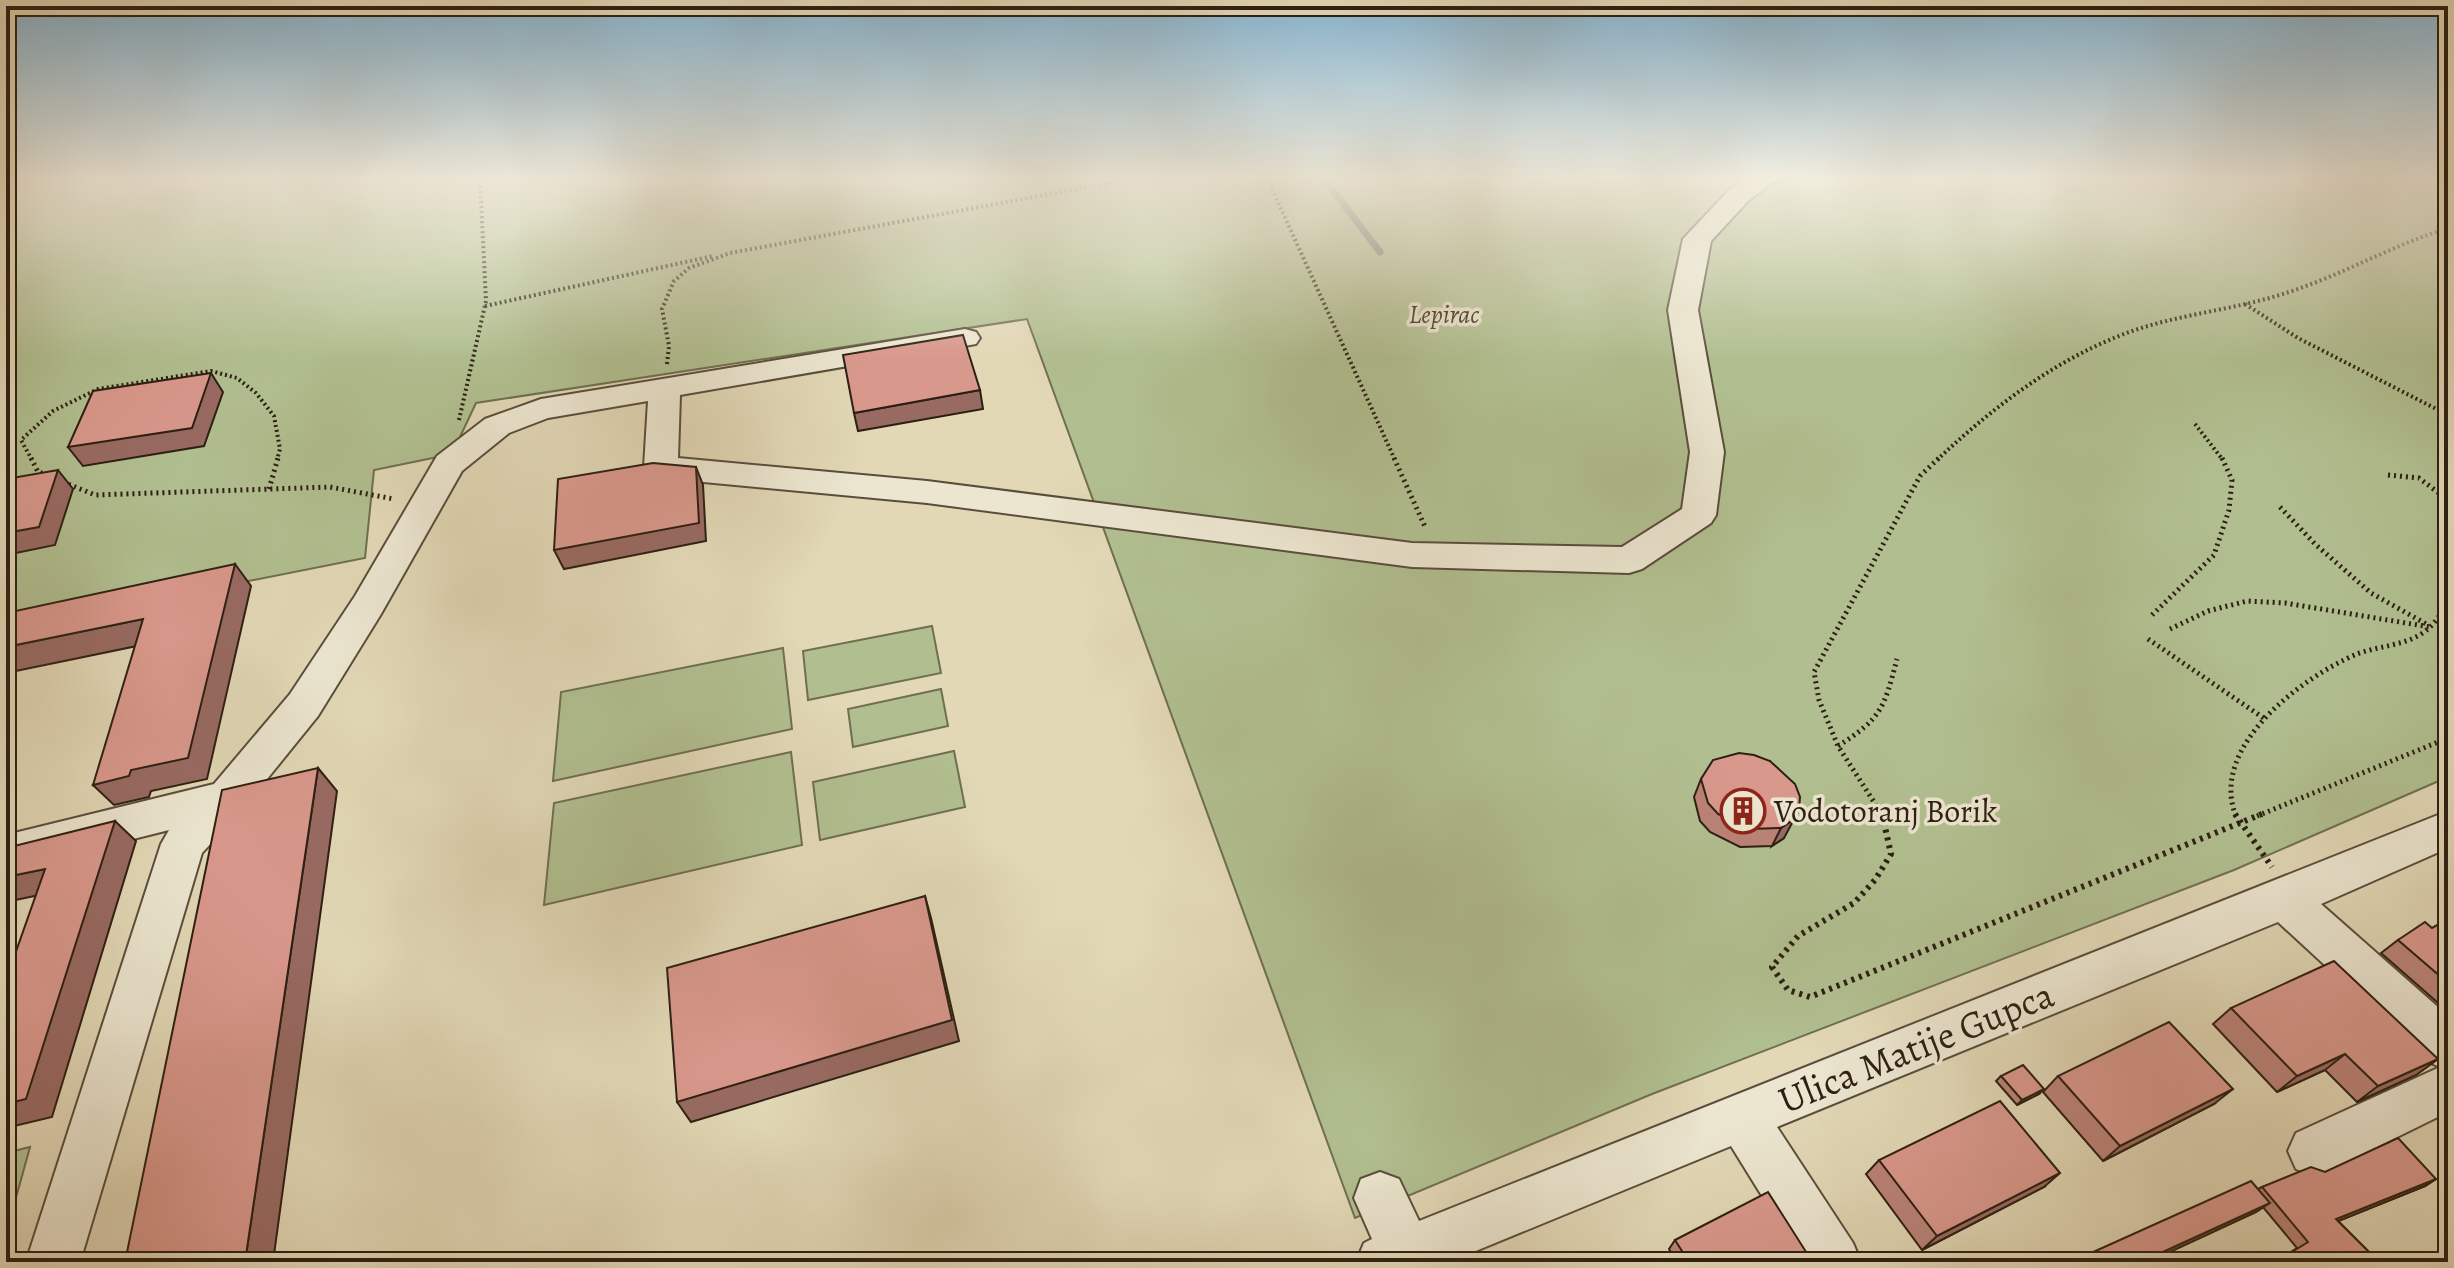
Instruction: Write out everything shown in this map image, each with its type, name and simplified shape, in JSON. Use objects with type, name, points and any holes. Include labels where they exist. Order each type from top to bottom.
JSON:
[{"type":"street","points":[[664,389],[661,467],[927,492],[1412,555],[1629,560],[1699,515],[1707,452],[1683,310],[1697,239]]},
{"type":"street","points":[[53,1262],[183,844],[227,798],[304,705],[449,464],[497,426],[541,409],[965,338]]},
{"type":"street","points":[[6,853],[227,798]]},
{"type":"street","name":"Ulica Matije Gupca","points":[[1400,1259],[1742,1118],[2281,886],[2448,829]]},
{"type":"street","points":[[2281,886],[2448,1047]]},
{"type":"street","points":[[2314,1151],[2448,1087]]},
{"type":"street","points":[[1742,1118],[1834,1262]]},
{"type":"street","points":[[1380,1198],[1400,1259]]},
{"type":"path","points":[[449,464],[485,306],[482,239]]},
{"type":"path","points":[[485,306],[805,239]]},
{"type":"path","points":[[1295,239],[1438,556]]},
{"type":"path","points":[[2413,239],[2290,292],[2124,334],[2045,373],[1968,431],[1920,476],[1814,672],[1819,700],[1838,746],[1882,813],[1891,854],[1875,880],[1854,903],[1798,936],[1772,967],[1788,990],[1810,997],[2448,738]]},
{"type":"path","points":[[664,389],[669,346],[662,309],[674,281],[689,268],[730,253]]},
{"type":"path","points":[[2244,303],[2323,352],[2448,415]]},
{"type":"path","points":[[269,489],[280,449],[274,416],[256,393],[237,378],[211,371],[98,389],[53,411],[21,440],[38,472],[95,495],[330,487],[426,505]]},
{"type":"path","points":[[2152,615],[2214,555],[2229,510],[2232,480],[2219,452],[2195,424]]},
{"type":"path","points":[[2388,475],[2419,478],[2448,500]]},
{"type":"path","points":[[2440,491],[2448,489]]},
{"type":"path","points":[[2280,507],[2315,544],[2371,593],[2431,627]]},
{"type":"path","points":[[2170,629],[2208,611],[2247,601],[2285,603],[2431,627]]},
{"type":"path","points":[[2281,886],[2233,808],[2228,781],[2242,744],[2276,706],[2353,656],[2407,640],[2431,627],[2448,601]]},
{"type":"path","points":[[2148,639],[2265,719]]},
{"type":"path","points":[[1838,746],[1866,728],[1885,705],[1897,659]]},
{"type":"green space","name":"Lepirac","points":[[6,239],[2448,239],[2448,777],[2234,870],[1652,1094],[1355,1218],[1027,319],[476,403],[452,454],[374,470],[365,558],[6,629]]},
{"type":"green space","points":[[932,626],[941,673],[808,700],[803,651]]},
{"type":"green space","points":[[783,648],[792,729],[553,781],[561,692]]},
{"type":"green space","points":[[941,689],[948,726],[853,747],[848,709]]},
{"type":"green space","points":[[954,751],[965,807],[820,840],[813,782]]},
{"type":"green space","points":[[791,752],[802,845],[544,905],[554,803]]},
{"type":"green space","points":[[30,1147],[6,1234],[6,1153]]},
{"type":"building","points":[[963,335],[980,390],[854,413],[843,355]]},
{"type":"building","points":[[211,373],[192,428],[68,447],[93,391]]},
{"type":"building","points":[[653,463],[696,467],[699,523],[554,550],[558,479]]},
{"type":"building","points":[[58,470],[39,527],[6,533],[6,479]]},
{"type":"building","points":[[235,564],[188,758],[131,770],[129,776],[93,785],[143,619],[6,647],[6,613]]},
{"type":"building","name":"Vodotoranj Borik","points":[[1739,753],[1770,761],[1795,784],[1800,797],[1799,810],[1793,820],[1781,828],[1748,829],[1718,814],[1708,803],[1701,779],[1713,760]]},
{"type":"building","points":[[318,768],[245,1262],[125,1262],[222,790]]},
{"type":"building","points":[[115,821],[26,1099],[6,1104],[6,980],[45,869],[6,877],[6,848]]},
{"type":"building","points":[[925,896],[952,1020],[677,1102],[667,968]]},
{"type":"building","points":[[2448,919],[2448,983],[2398,940],[2425,922],[2432,928]]},
{"type":"building","points":[[2334,961],[2438,1059],[2378,1086],[2345,1054],[2297,1076],[2231,1008]]},
{"type":"building","points":[[2169,1022],[2233,1089],[2120,1146],[2058,1076]]},
{"type":"building","points":[[2023,1065],[2044,1089],[2022,1100],[2001,1076]]},
{"type":"building","points":[[2000,1101],[2060,1173],[1937,1236],[1879,1160]]},
{"type":"building","points":[[2398,1138],[2436,1179],[2336,1219],[2379,1262],[2301,1262],[2292,1252],[2308,1242],[2262,1187],[2311,1167],[2325,1172]]},
{"type":"building","points":[[2251,1181],[2270,1203],[2141,1262],[2071,1262]]},
{"type":"building","points":[[1768,1192],[1808,1255],[1815,1257],[1805,1262],[1689,1262],[1675,1240]]},
{"type":"building","points":[[1629,1255],[1633,1262],[1616,1262]]},
{"type":"waterway","points":[[1370,239],[1380,252]]},
{"type":"place","name":"Vodotoranj Borik","points":[[1743,811]]}]
